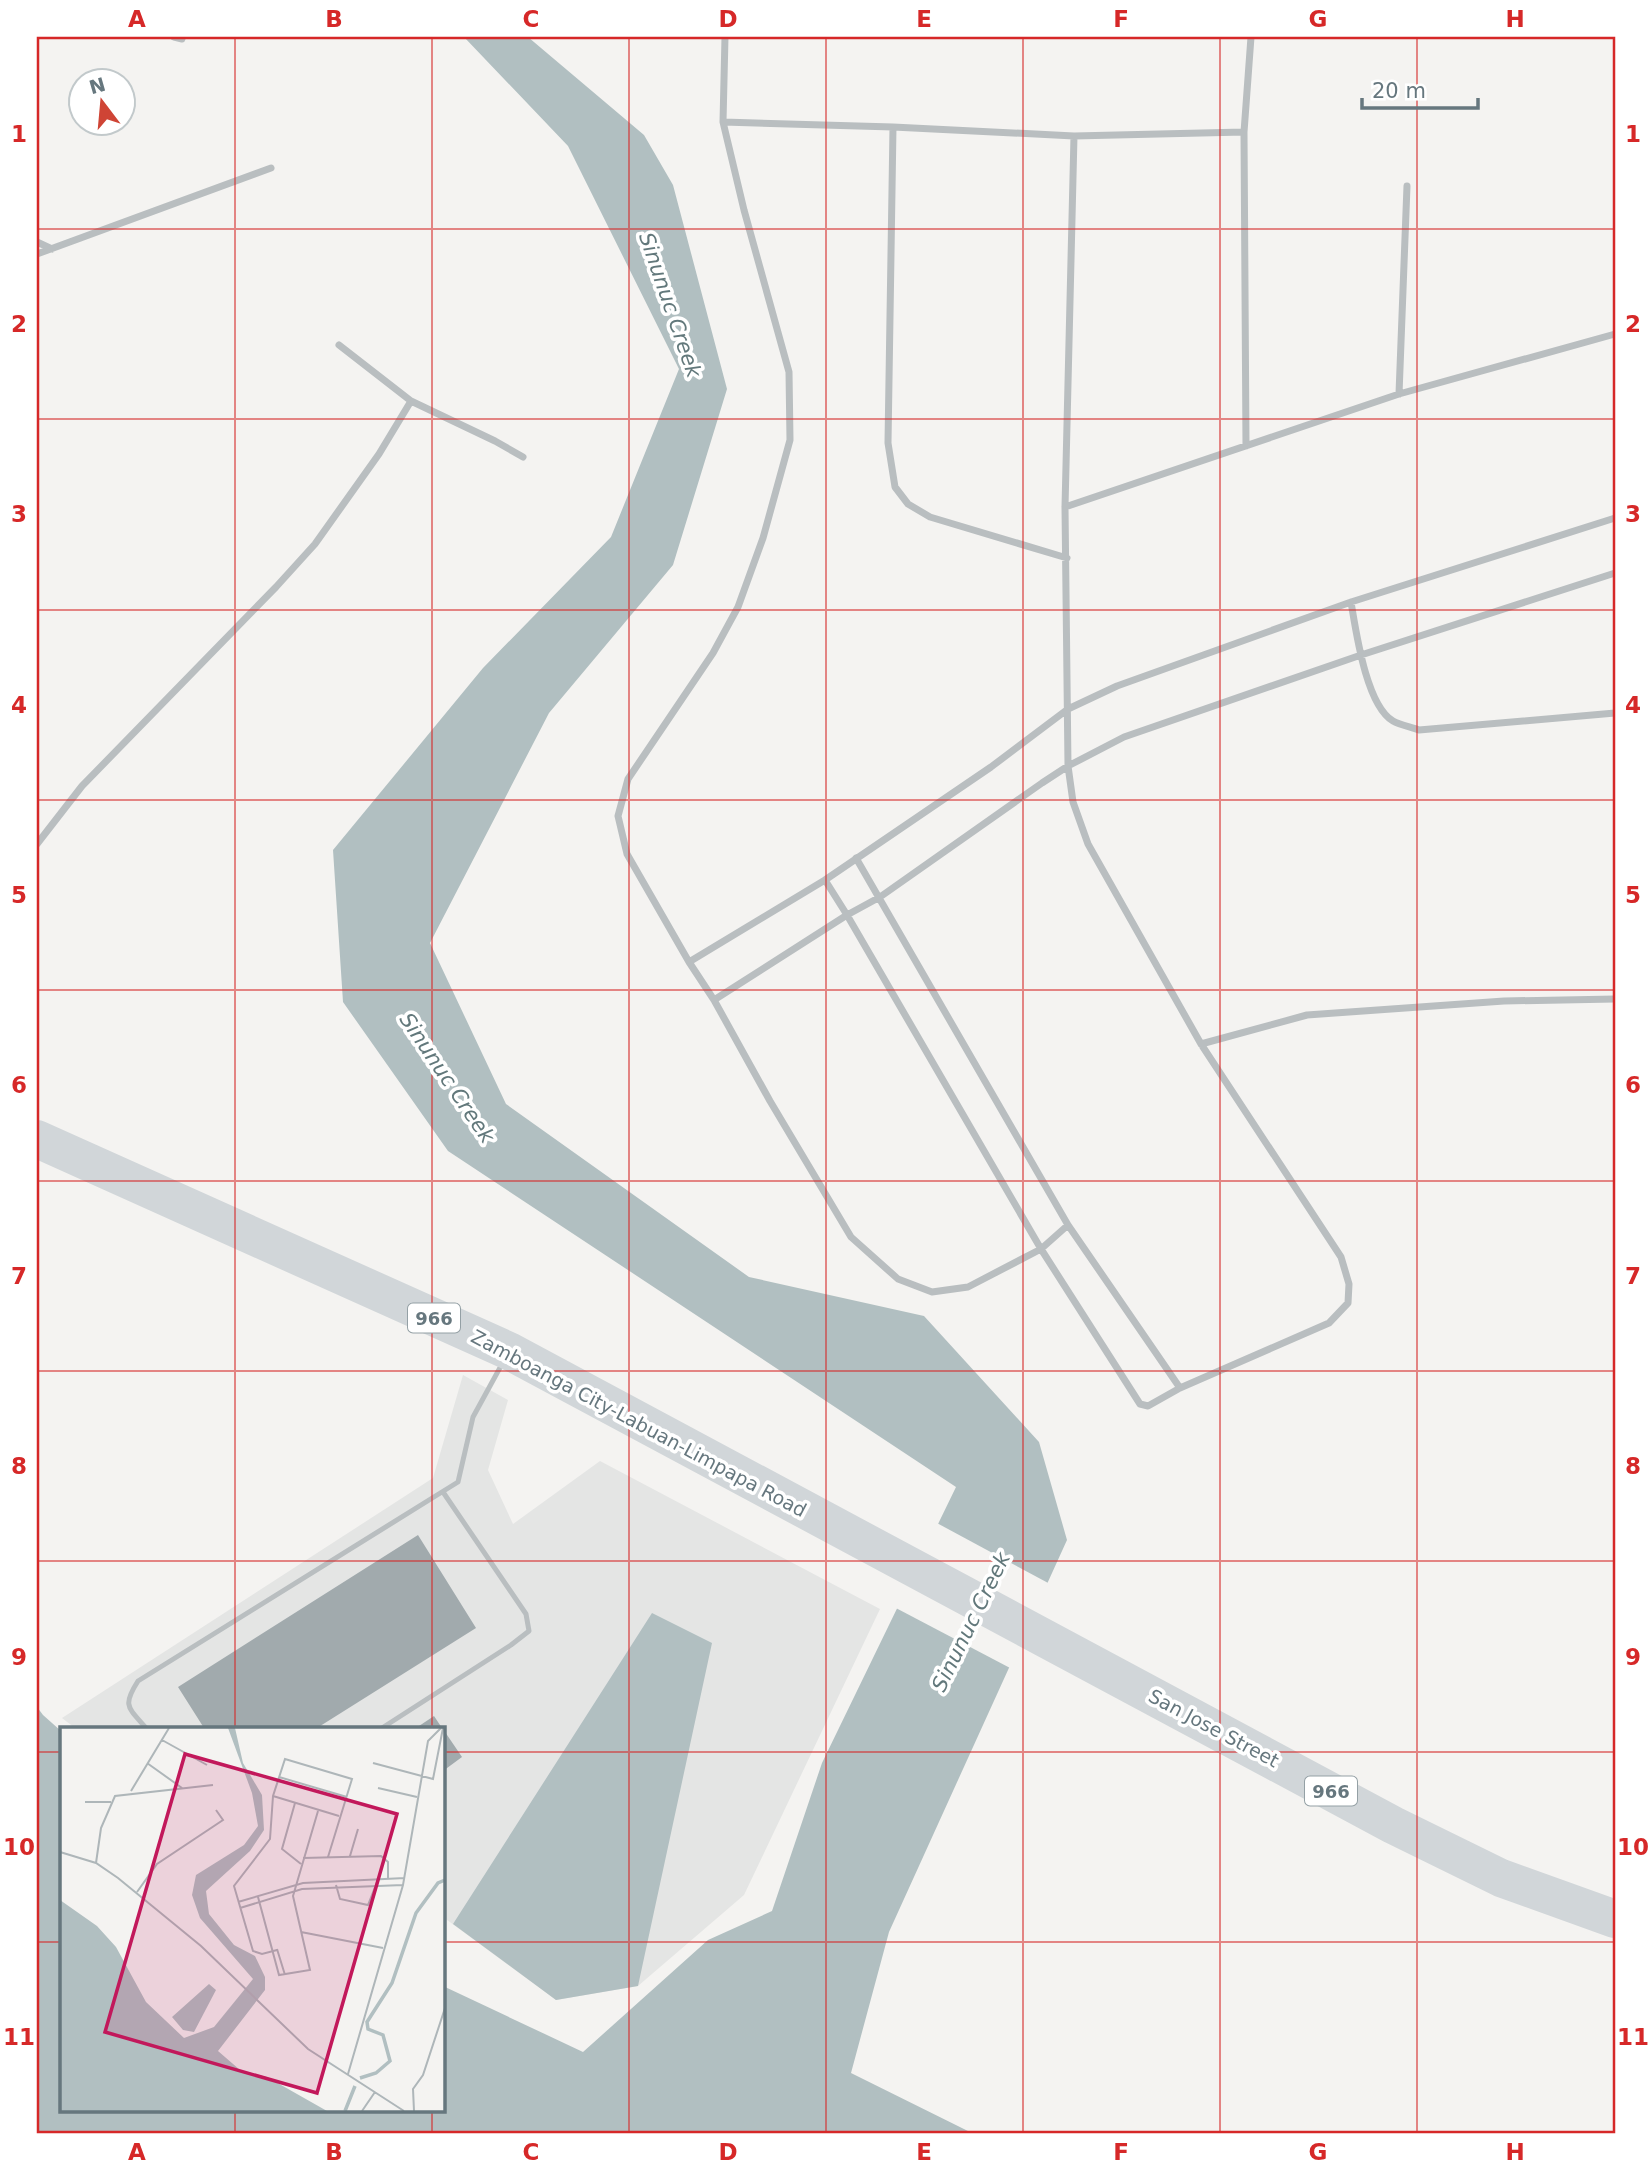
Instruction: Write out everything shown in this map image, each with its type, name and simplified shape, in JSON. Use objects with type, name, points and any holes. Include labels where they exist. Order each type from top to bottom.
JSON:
[{"type":"main road","name":"Zamboanga City-Labuan-Limpapa Road","points":[[37,1139],[509,1351],[821,1519]]},
{"type":"main road","name":"San Jose Street","points":[[821,1519],[1393,1825],[1501,1878],[1615,1919]]},
{"type":"street","points":[[725,37],[723,122],[744,210],[789,372],[790,440],[763,538],[738,607],[713,653],[628,779],[618,816],[627,855],[689,962],[715,1000],[770,1101],[851,1237],[898,1279],[932,1292],[968,1287],[1041,1249],[1068,1225]]},
{"type":"street","points":[[1246,446],[1244,132],[1251,37]]},
{"type":"street","points":[[723,122],[1074,136],[1244,132]]},
{"type":"street","points":[[893,127],[888,443],[895,487],[908,504],[930,517],[1067,558]]},
{"type":"street","points":[[825,880],[848,915],[1041,1249],[1140,1404],[1149,1406],[1180,1388],[1329,1323],[1348,1303],[1349,1284],[1341,1257],[1201,1044],[1088,844],[1073,802],[1068,766],[1065,507],[1074,136]]},
{"type":"street","points":[[37,254],[271,168]]},
{"type":"street","points":[[1399,394],[1406,186]]},
{"type":"street","points":[[37,242],[52,249]]},
{"type":"street","points":[[1065,507],[1399,394],[1615,334]]},
{"type":"street","points":[[339,345],[411,401],[523,457]]},
{"type":"street","points":[[37,845],[82,786],[276,587],[314,544],[379,454],[411,401]]},
{"type":"street","points":[[689,962],[825,880],[990,767],[1068,709],[1117,686],[1351,602],[1615,518]]},
{"type":"street","points":[[715,1000],[880,897],[1068,766],[1124,737],[1361,655],[1615,573]]},
{"type":"street","points":[[1351,602],[1361,655],[1373,696],[1391,720],[1419,730],[1615,713]]},
{"type":"street","points":[[856,858],[1068,1225],[1180,1388]]},
{"type":"street","points":[[1201,1044],[1307,1015],[1504,1001],[1615,999]]},
{"type":"lane","points":[[145,1727],[129,1708],[128,1696],[138,1681],[458,1482],[473,1417],[509,1351]]},
{"type":"lane","points":[[384,1727],[511,1645],[528,1631],[526,1614],[443,1492]]},
{"type":"shaded area","points":[[463,1375],[508,1400],[488,1470],[513,1524],[600,1461],[880,1609],[744,1895],[638,1986],[556,2000],[444,1918],[444,1727],[74,1727],[62,1718],[433,1478]]},
{"type":"water","name":"Sinunuc Creek","points":[[464,37],[528,37],[644,135],[673,185],[727,389],[673,565],[549,713],[430,943],[506,1104],[749,1277],[924,1316],[1039,1442],[1067,1540],[889,1932],[851,2073],[974,2134],[37,2134],[37,1707],[60,1730],[60,2112],[444,2112],[444,1986],[583,2052],[708,1940],[772,1911],[822,1763],[956,1487],[448,1151],[343,1002],[333,850],[483,668],[611,537],[679,369],[568,146]]},
{"type":"water","points":[[652,1613],[712,1643],[638,1986],[556,2000],[453,1924]]},
{"type":"pier","points":[[935,1522],[1050,1584],[1012,1669],[894,1607]]},
{"type":"building","points":[[418,1535],[476,1628],[319,1727],[203,1727],[178,1687]]},
{"type":"building","points":[[434,1716],[441,1727],[418,1727]]},
{"type":"building","points":[[444,1730],[462,1757],[444,1770]]}]
